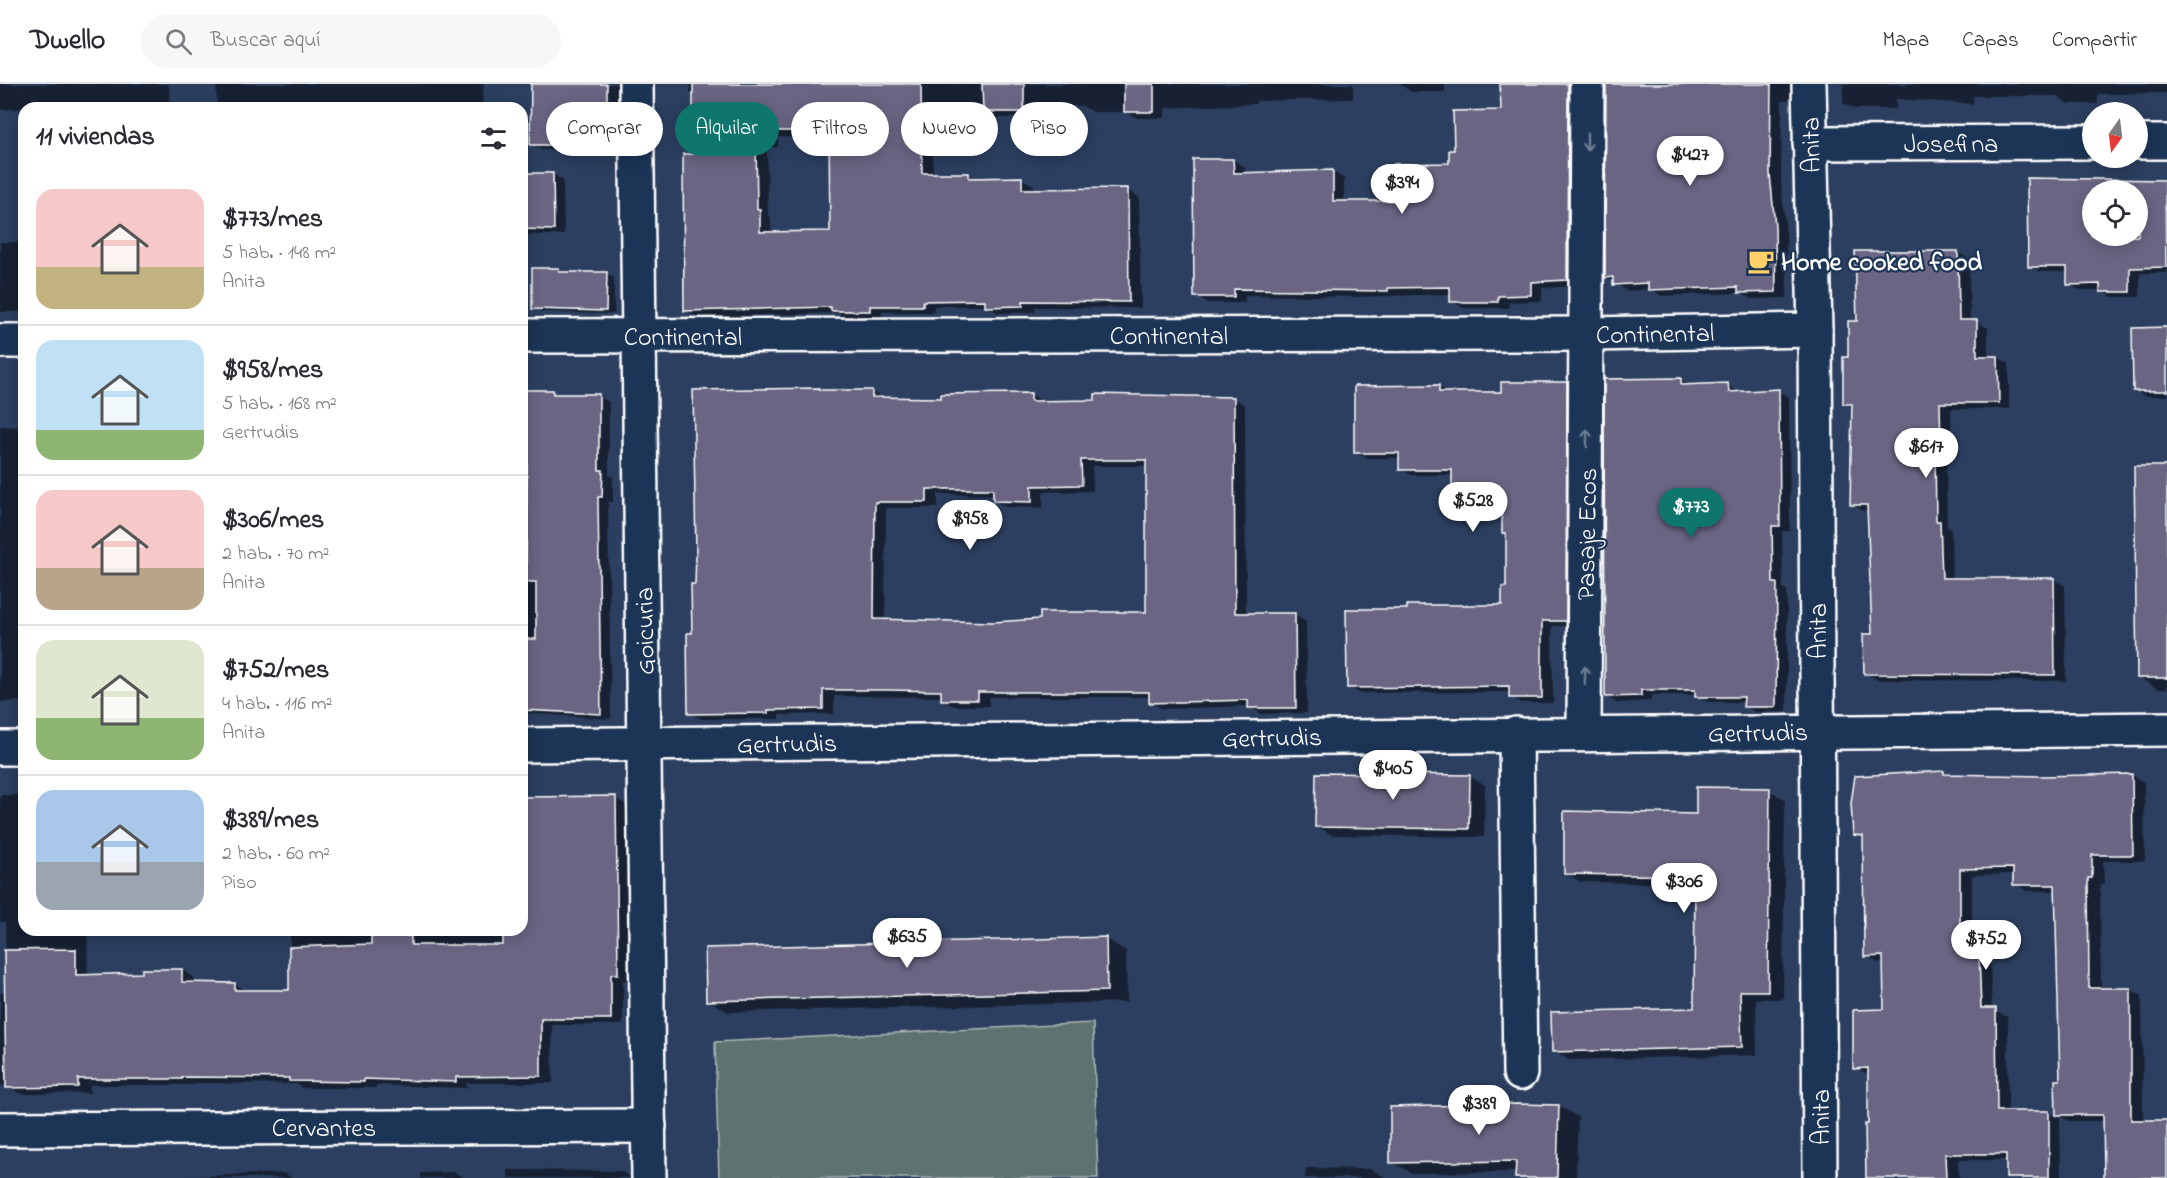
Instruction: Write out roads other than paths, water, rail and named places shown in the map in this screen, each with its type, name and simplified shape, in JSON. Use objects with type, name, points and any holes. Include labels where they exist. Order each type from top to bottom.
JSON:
[{"type":"street","name":"Goicuria","points":[[636,84],[650,1178]]},
{"type":"street","name":"Pasaje Ecos","points":[[1584,733],[1588,334],[1587,84]]},
{"type":"street","name":"Anita","points":[[1809,84],[1815,330],[1820,1178]]},
{"type":"street","name":"Josefina","points":[[1810,143],[2082,142]]},
{"type":"street","points":[[2148,142],[2167,142]]},
{"type":"street","name":"Continental","points":[[528,336],[1588,334],[1815,330]]},
{"type":"street","points":[[0,341],[18,341]]},
{"type":"street","name":"Gertrudis","points":[[528,745],[2167,729]]},
{"type":"street","points":[[1516,734],[1520,1073]]},
{"type":"street","points":[[0,748],[18,748]]},
{"type":"street","name":"Cervantes","points":[[0,1129],[649,1126]]},
{"type":"place","name":"Home cooked food","points":[[1761,261]]}]
